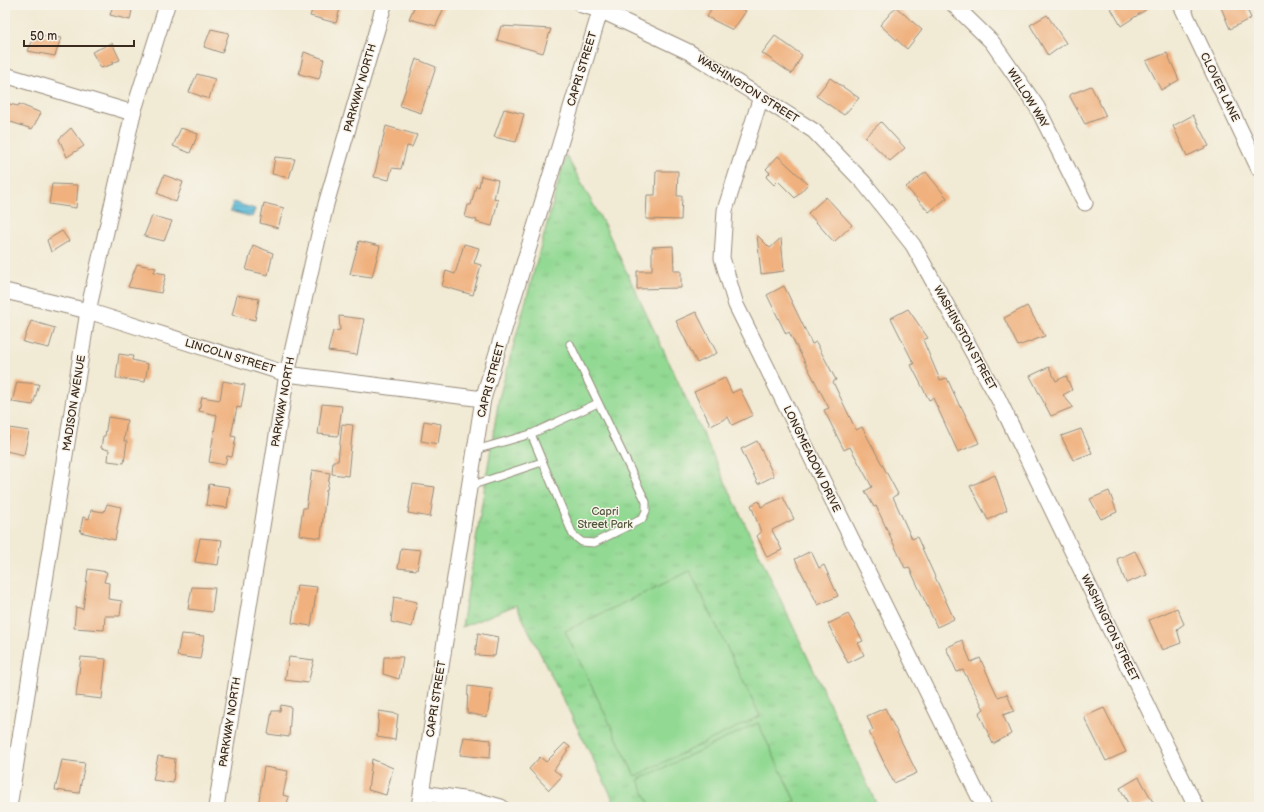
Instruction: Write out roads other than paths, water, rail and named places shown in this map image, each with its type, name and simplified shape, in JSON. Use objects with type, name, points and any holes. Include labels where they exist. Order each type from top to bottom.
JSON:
[{"type":"street","name":"MADISON AVENUE","points":[[9,807],[88,311],[133,113],[167,5]]},
{"type":"street","name":"PARKWAY NORTH","points":[[216,807],[287,374],[326,204],[384,5]]},
{"type":"street","name":"WASHINGTON STREET","points":[[582,5],[601,8],[689,52],[814,131],[864,183],[914,245],[998,398],[1196,807]]},
{"type":"street","name":"WILLOW WAY","points":[[954,5],[992,42],[1037,107],[1086,203]]},
{"type":"street","name":"CLOVER LANE","points":[[1181,5],[1259,169]]},
{"type":"street","name":"CAPRI STREET","points":[[420,800],[484,399],[601,8]]},
{"type":"street","points":[[5,76],[133,113]]},
{"type":"street","name":"LONGMEADOW DRIVE","points":[[761,97],[725,210],[722,258],[736,305],[984,807]]},
{"type":"street","name":"LINCOLN STREET","points":[[5,291],[88,311],[287,374],[484,399]]},
{"type":"street","points":[[420,800],[483,802],[501,807]]},
{"type":"lane","points":[[531,434],[573,535],[582,542],[594,543],[642,519],[646,511],[646,502],[570,344]]},
{"type":"lane","points":[[476,450],[531,434],[598,403]]},
{"type":"lane","points":[[470,486],[542,462]]},
{"type":"water","points":[[233,202],[255,209],[252,217],[230,211]]},
{"type":"park label","name":"Capri Street Park","points":[[605,517]]}]
